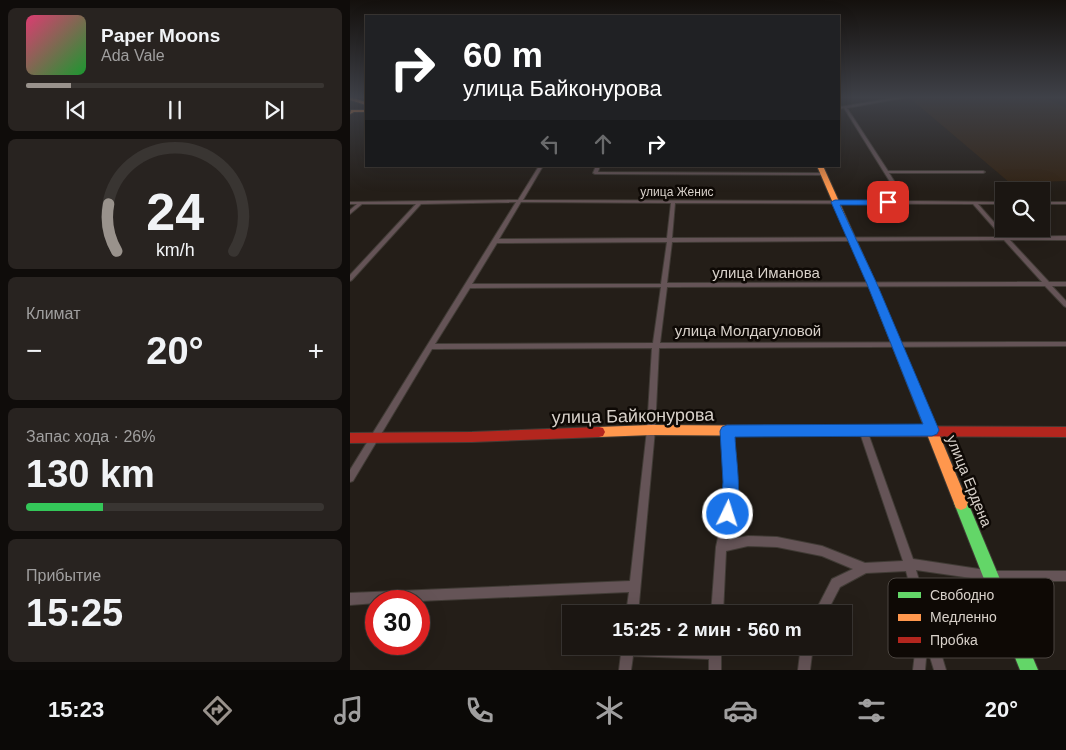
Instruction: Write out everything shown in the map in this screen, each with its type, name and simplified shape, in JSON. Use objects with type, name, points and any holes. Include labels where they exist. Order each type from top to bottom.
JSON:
[{"type":"street","points":[[859,128],[906,202]]},
{"type":"street","points":[[350,478],[540,167]]},
{"type":"street","points":[[598,167],[595,173],[821,170]]},
{"type":"street","name":"улица Ердена","points":[[821,170],[872,284],[992,576]]},
{"type":"street","points":[[886,172],[983,172]]},
{"type":"street","name":"улица Женис","points":[[350,203],[520,201],[995,203]]},
{"type":"street","points":[[350,279],[420,202]]},
{"type":"street","points":[[633,605],[651,430],[656,345],[665,286],[673,202]]},
{"type":"street","points":[[350,213],[361,203]]},
{"type":"street","points":[[974,203],[1066,305]]},
{"type":"street","points":[[1050,203],[1066,203]]},
{"type":"street","points":[[494,241],[1066,238]]},
{"type":"street","name":"улица Иманова","points":[[467,286],[1066,284]]},
{"type":"street","name":"улица Молдагуловой","points":[[429,347],[1066,344]]},
{"type":"street","name":"улица Байконурова","points":[[350,438],[472,437],[651,430],[1066,432]]},
{"type":"street","points":[[862,430],[913,578]]},
{"type":"street","points":[[718,605],[721,547],[728,514],[730,482],[727,431]]},
{"type":"street","points":[[721,547],[748,541],[777,542],[822,551],[865,568]]},
{"type":"street","points":[[825,605],[836,583],[865,568],[909,565],[992,576],[1066,576]]},
{"type":"street","points":[[350,599],[636,586]]},
{"type":"street","points":[[626,670],[627,655]]},
{"type":"street","points":[[715,655],[715,670]]},
{"type":"street","points":[[804,670],[806,655]]},
{"type":"street","points":[[936,658],[940,670]]},
{"type":"street","name":"улица Ердена","points":[[1024,658],[1029,670]]},
{"type":"shaded area","points":[[945,128],[1066,128],[1066,181],[1009,182]]},
{"type":"traffic: fast","points":[[961,503],[992,578]]},
{"type":"traffic: fast","points":[[1024,658],[1029,670]]},
{"type":"traffic: slow","points":[[820,167],[872,284],[961,503]]},
{"type":"traffic: slow","points":[[599,432],[651,430],[830,431]]},
{"type":"traffic: jam","points":[[830,431],[1066,432]]},
{"type":"traffic: jam","points":[[350,438],[472,437],[599,432]]},
{"type":"route","points":[[728,514],[730,482],[727,431],[932,430],[872,284],[835,202],[888,202]]}]
